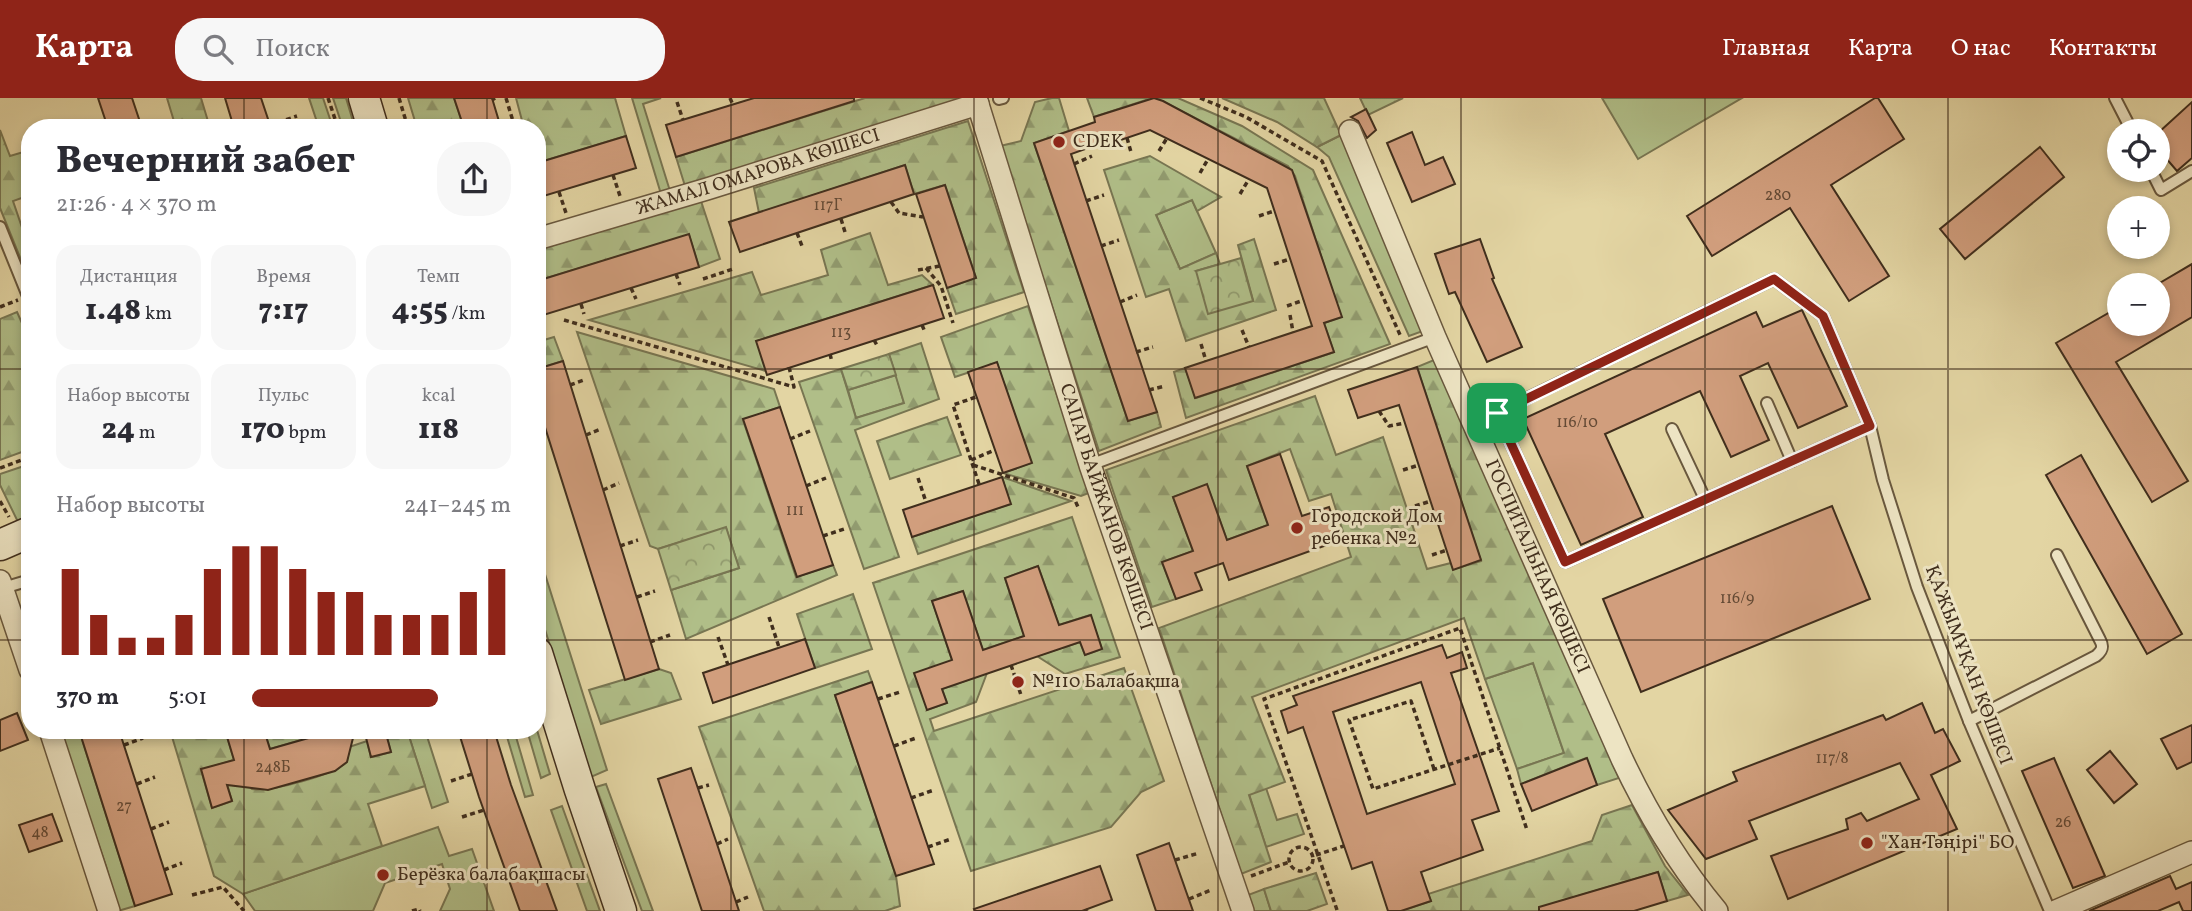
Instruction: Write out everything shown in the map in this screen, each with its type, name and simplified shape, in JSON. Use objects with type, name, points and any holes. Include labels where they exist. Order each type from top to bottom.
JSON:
[{"type":"main road","points":[[364,98],[370,119]]},
{"type":"main road","points":[[0,545],[21,536]]},
{"type":"main road","points":[[546,682],[621,911]]},
{"type":"street","name":"ЖАМАЛ ОМАРОВА КӨШЕСІ","points":[[546,236],[707,189],[989,100]]},
{"type":"street","name":"САПАР БАЙЖАНОВ КӨШЕСІ","points":[[989,100],[1090,465],[1243,911]]},
{"type":"street","name":"ГОСПИТАЛЬНАЯ КӨШЕСІ","points":[[1350,131],[1435,337],[1637,791],[1676,858],[1717,911]]},
{"type":"street","points":[[1,586],[21,644]]},
{"type":"street","points":[[53,739],[109,911]]},
{"type":"street","points":[[2056,911],[2192,852]]},
{"type":"lane","points":[[2115,98],[2126,119]]},
{"type":"lane","points":[[2157,182],[2161,190],[2192,171]]},
{"type":"lane","points":[[0,227],[21,279]]},
{"type":"lane","name":"ҚАЖЫМҰҚАН КӨШЕСІ","points":[[1497,413],[1774,279],[1823,316],[1870,426],[1883,480],[1917,587],[1969,721],[2050,911]]},
{"type":"lane","points":[[1090,465],[1435,337]]},
{"type":"lane","points":[[1767,403],[1792,461]]},
{"type":"lane","points":[[1474,424],[1497,413],[1565,562],[1870,426]]},
{"type":"lane","points":[[1672,429],[1705,499]]},
{"type":"lane","points":[[1969,721],[2102,651],[2103,645],[2057,555]]},
{"type":"lane","points":[[1,586],[21,582]]},
{"type":"path","points":[[328,98],[335,119]]},
{"type":"path","points":[[399,98],[405,119]]},
{"type":"path","points":[[506,98],[512,119]]},
{"type":"path","points":[[730,98],[733,105]]},
{"type":"path","points":[[1200,98],[1246,117],[1322,161],[1406,348]]},
{"type":"path","points":[[677,102],[683,120]]},
{"type":"path","points":[[288,119],[297,116]]},
{"type":"path","points":[[1127,138],[1131,152]]},
{"type":"path","points":[[1159,150],[1167,138]]},
{"type":"path","points":[[1074,164],[1092,156]]},
{"type":"path","points":[[1200,173],[1208,159]]},
{"type":"path","points":[[1240,194],[1249,179]]},
{"type":"path","points":[[1086,201],[1104,195]]},
{"type":"path","points":[[891,202],[899,214],[923,217]]},
{"type":"path","points":[[1259,216],[1274,211]]},
{"type":"path","points":[[841,219],[845,232]]},
{"type":"path","points":[[797,233],[802,246]]},
{"type":"path","points":[[1101,246],[1119,240]]},
{"type":"path","points":[[1274,264],[1290,259]]},
{"type":"path","points":[[918,270],[940,266]]},
{"type":"path","points":[[926,268],[940,286],[953,323]]},
{"type":"path","points":[[702,279],[733,269]]},
{"type":"path","points":[[676,274],[680,285]]},
{"type":"path","points":[[631,288],[635,299]]},
{"type":"path","points":[[1120,302],[1137,295]]},
{"type":"path","points":[[1287,306],[1304,300]]},
{"type":"path","points":[[580,304],[584,314]]},
{"type":"path","points":[[1290,315],[1293,332]]},
{"type":"path","points":[[564,320],[794,387],[789,367]]},
{"type":"path","points":[[922,325],[925,332]]},
{"type":"path","points":[[1242,330],[1249,347]]},
{"type":"path","points":[[874,340],[878,347]]},
{"type":"path","points":[[1201,344],[1206,361]]},
{"type":"path","points":[[1136,352],[1153,347]]},
{"type":"path","points":[[830,354],[832,362]]},
{"type":"path","points":[[570,385],[584,380]]},
{"type":"path","points":[[1149,390],[1165,386]]},
{"type":"path","points":[[976,397],[953,405],[979,484]]},
{"type":"path","points":[[1379,411],[1389,426],[1405,423]]},
{"type":"path","points":[[586,435],[601,429]]},
{"type":"path","points":[[790,439],[810,431]]},
{"type":"path","points":[[972,463],[995,450]]},
{"type":"path","points":[[0,468],[21,460]]},
{"type":"path","points":[[972,463],[1074,498],[1078,507]]},
{"type":"path","points":[[1403,470],[1419,465]]},
{"type":"path","points":[[806,486],[826,478]]},
{"type":"path","points":[[918,478],[926,502]]},
{"type":"path","points":[[603,490],[619,483]]},
{"type":"path","points":[[1415,506],[1431,501]]},
{"type":"path","points":[[824,536],[844,529]]},
{"type":"path","points":[[621,546],[638,540]]},
{"type":"path","points":[[1432,555],[1447,550]]},
{"type":"path","points":[[637,597],[655,591]]},
{"type":"path","points":[[769,617],[779,647]]},
{"type":"path","points":[[1337,910],[1315,855],[1264,699],[1460,628],[1527,830]]},
{"type":"path","points":[[650,642],[670,635]]},
{"type":"path","points":[[718,637],[728,665]]},
{"type":"path","points":[[1011,665],[1021,695]]},
{"type":"path","points":[[878,699],[900,692]]},
{"type":"path","points":[[1434,769],[1411,701],[1349,720],[1373,789],[1500,748]]},
{"type":"path","points":[[894,746],[916,738]]},
{"type":"path","points":[[124,745],[140,739]]},
{"type":"path","points":[[451,781],[472,774]]},
{"type":"path","points":[[137,785],[155,778]]},
{"type":"path","points":[[698,788],[709,785]]},
{"type":"path","points":[[911,798],[934,790]]},
{"type":"path","points":[[462,817],[484,810]]},
{"type":"path","points":[[151,829],[169,822]]},
{"type":"path","points":[[717,844],[728,839]]},
{"type":"path","points":[[928,847],[951,839]]},
{"type":"path","points":[[1315,855],[1298,847],[1292,850],[1289,862],[1298,870],[1304,870],[1315,855],[1344,846]]},
{"type":"path","points":[[1175,860],[1199,853]]},
{"type":"path","points":[[1233,882],[1289,862]]},
{"type":"path","points":[[164,870],[182,863]]},
{"type":"path","points":[[489,880],[507,874]]},
{"type":"path","points":[[192,895],[223,887],[244,911]]},
{"type":"path","points":[[1189,899],[1212,890]]},
{"type":"path","points":[[736,902],[748,897]]},
{"type":"path","points":[[412,911],[420,911]]},
{"type":"green space","points":[[167,98],[201,98],[207,119],[173,119]]},
{"type":"green space","points":[[309,98],[323,98],[330,119],[316,119]]},
{"type":"green space","points":[[333,98],[346,98],[352,119],[340,119]]},
{"type":"green space","points":[[408,98],[454,98],[461,119],[414,119]]},
{"type":"green space","points":[[516,98],[615,98],[626,136],[546,160],[546,119],[522,119]]},
{"type":"green space","points":[[632,98],[661,98],[643,104],[670,191],[661,194]]},
{"type":"green space","points":[[865,98],[957,98],[958,101],[685,186],[676,157]]},
{"type":"green space","points":[[1059,98],[1069,131],[1034,143],[1128,421],[1157,412],[1161,427],[1099,451],[1000,146],[1021,141],[1035,102]]},
{"type":"green space","points":[[1087,98],[1154,98],[1094,117]]},
{"type":"green space","points":[[1154,98],[1178,98],[1242,126],[1313,170],[1390,344],[1186,418],[1174,372],[1185,368],[1196,398],[1334,352],[1324,323],[1341,317],[1295,176],[1288,166]]},
{"type":"green space","points":[[1222,98],[1324,98],[1341,135],[1317,147],[1277,122]]},
{"type":"green space","points":[[1360,98],[1403,98],[1368,115]]},
{"type":"green space","points":[[1602,98],[1742,98],[1638,159]]},
{"type":"green space","points":[[968,121],[1024,292],[956,314],[947,288],[976,278],[945,185],[914,194],[905,165],[759,213],[754,188]]},
{"type":"green space","points":[[0,130],[10,156],[21,153],[21,198],[13,201],[21,225],[21,260],[0,208]]},
{"type":"green space","points":[[1341,135],[1423,331],[1409,336],[1329,157],[1317,147]]},
{"type":"green space","points":[[1150,156],[1221,197],[1197,211],[1192,200],[1156,215],[1180,269],[1216,253],[1220,264],[1196,271],[1253,300],[1238,245],[1254,239],[1276,310],[1186,341],[1169,289],[1146,297],[1104,170]]},
{"type":"green space","points":[[1192,200],[1216,253],[1180,269],[1156,215]]},
{"type":"green space","points":[[701,201],[720,259],[699,267],[689,235],[546,278],[546,247]]},
{"type":"green space","points":[[870,233],[888,285],[922,275],[933,285],[757,341],[766,371],[589,320],[752,272],[761,295],[828,275],[821,250]]},
{"type":"green space","points":[[1241,258],[1253,301],[1208,314],[1196,271]]},
{"type":"green space","points":[[1028,306],[1089,493],[1081,496],[1003,473],[1031,463],[997,363],[955,377],[941,337]]},
{"type":"green space","points":[[17,312],[21,321],[21,452],[0,460],[0,319]]},
{"type":"green space","points":[[577,332],[774,389],[780,407],[743,420],[796,577],[833,565],[837,575],[686,639],[671,590],[739,568],[726,528],[658,549],[650,546]]},
{"type":"green space","points":[[554,337],[563,361],[546,366],[546,339]]},
{"type":"green space","points":[[921,343],[939,399],[855,430],[899,557],[864,569],[799,382],[841,369],[856,418],[904,403],[889,354]]},
{"type":"green space","points":[[889,354],[896,375],[848,390],[841,369]]},
{"type":"green space","points":[[1434,360],[1619,778],[1597,785],[1586,758],[1521,784],[1517,769],[1564,753],[1533,663],[1485,679],[1464,618],[1252,697],[1285,782],[1249,795],[1271,862],[1241,874],[1159,628],[1351,557],[1331,494],[1309,501],[1290,449],[1247,466],[1268,525],[1227,540],[1207,485],[1173,497],[1193,551],[1162,562],[1176,599],[1152,607],[1106,470],[1315,396],[1336,455],[1383,437],[1427,569],[1451,563],[1454,569],[1481,561],[1417,367]]},
{"type":"green space","points":[[896,375],[904,403],[856,418],[848,390]]},
{"type":"green space","points":[[947,417],[961,455],[890,479],[877,441]]},
{"type":"green space","points":[[21,467],[21,520],[18,522],[0,485],[0,474]]},
{"type":"green space","points":[[1002,477],[1071,501],[918,554],[912,537],[1010,504]]},
{"type":"green space","name":"№110 Балабақша","points":[[1072,517],[1120,657],[1065,674],[1037,656],[1080,642],[1085,655],[1102,649],[1090,615],[1059,625],[1038,566],[1005,578],[1024,636],[983,650],[963,591],[932,601],[952,660],[927,710],[947,703],[942,689],[987,673],[976,702],[930,719],[934,731],[1124,668],[1164,781],[1141,792],[1111,827],[971,871],[873,583]]},
{"type":"green space","points":[[726,527],[739,568],[671,590],[658,549]]},
{"type":"green space","points":[[546,577],[607,770],[591,777],[546,633]]},
{"type":"green space","points":[[853,594],[872,649],[815,668],[797,614]]},
{"type":"green space","points":[[1533,663],[1564,753],[1517,769],[1485,679]]},
{"type":"green space","points":[[659,669],[671,673],[681,699],[601,724],[589,690]]},
{"type":"green space","points":[[868,671],[872,682],[835,695],[896,876],[900,906],[885,911],[764,911],[699,727]]},
{"type":"green space","points":[[62,739],[82,739],[135,906],[118,911],[106,866]]},
{"type":"green space","points":[[173,739],[228,739],[234,760],[201,770],[212,808],[232,801],[227,784],[261,789],[301,782],[347,762],[349,747],[367,741],[371,757],[391,752],[387,739],[410,739],[425,786],[368,804],[382,846],[243,894],[214,876]]},
{"type":"green space","points":[[267,739],[305,739],[270,749]]},
{"type":"green space","points":[[410,739],[428,739],[448,802],[432,808]]},
{"type":"green space","points":[[508,739],[517,739],[533,795],[525,797]]},
{"type":"green space","points":[[530,739],[540,739],[550,774],[541,778]]},
{"type":"green space","points":[[606,784],[653,911],[642,911],[596,787]]},
{"type":"green space","points":[[1266,788],[1277,820],[1297,814],[1304,834],[1266,847],[1249,794]]},
{"type":"green space","points":[[1632,805],[1665,866],[1688,895],[1667,901],[1658,872],[1558,902],[1561,911],[1401,911],[1431,901],[1428,894],[1592,841],[1602,815]]},
{"type":"green space","points":[[562,806],[600,911],[587,911],[551,810]]},
{"type":"green space","name":"Берёзка балабақшасы","points":[[438,827],[449,856],[472,849],[494,911],[440,911],[450,889],[442,864],[385,883],[373,911],[255,911],[243,894]]},
{"type":"green space","points":[[1316,873],[1327,904],[1307,911],[1271,911],[1264,889]]},
{"type":"green space","points":[[1264,889],[1271,911],[1253,911],[1248,895]]},
{"type":"building","points":[[98,98],[132,98],[139,119],[105,119]]},
{"type":"building","points":[[225,98],[261,98],[268,119],[231,119]]},
{"type":"building","points":[[454,98],[492,98],[498,119],[461,119]]},
{"type":"building","points":[[754,98],[854,98],[854,101],[676,157],[666,125]]},
{"type":"building","points":[[1154,98],[1292,170],[1342,317],[1324,323],[1334,352],[1195,398],[1185,368],[1312,326],[1267,188],[1150,130],[1071,154],[1157,412],[1128,421],[1034,143],[1095,122],[1094,117]]},
{"type":"building","points":[[1878,98],[1904,139],[1831,185],[1889,276],[1849,301],[1790,208],[1712,256],[1687,216]]},
{"type":"building","points":[[2192,102],[2192,158],[2177,171],[2170,163],[2170,122]]},
{"type":"building","points":[[1366,109],[1376,130],[1367,138],[1358,121],[1351,117]]},
{"type":"building","points":[[1412,132],[1425,165],[1443,157],[1455,184],[1412,202],[1387,143]]},
{"type":"building","points":[[626,136],[636,168],[546,195],[546,160]]},
{"type":"building","points":[[2040,147],[2064,177],[1965,259],[1940,229]]},
{"type":"building","points":[[905,165],[914,194],[740,252],[729,222]]},
{"type":"building","points":[[945,185],[976,278],[947,288],[916,194]]},
{"type":"building","points":[[689,234],[699,267],[546,314],[546,278]]},
{"type":"building","points":[[1480,239],[1494,278],[1492,279],[1522,347],[1487,362],[1455,292],[1449,294],[1435,254]]},
{"type":"building","points":[[2192,264],[2192,317],[2170,330],[2170,277]]},
{"type":"building","points":[[933,285],[944,318],[767,375],[756,341]]},
{"type":"building","points":[[1802,310],[1847,406],[1798,428],[1768,363],[1740,376],[1769,440],[1731,457],[1700,391],[1605,434],[1643,517],[1581,545],[1523,419],[1756,312],[1763,327]]},
{"type":"building","points":[[2107,314],[2107,336],[2160,336],[2116,362],[2188,481],[2152,502],[2056,343]]},
{"type":"building","points":[[563,361],[659,669],[625,680],[546,430],[546,366]]},
{"type":"building","points":[[997,362],[1032,463],[1003,473],[968,372]]},
{"type":"building","points":[[1417,367],[1481,560],[1453,570],[1399,405],[1358,418],[1348,390]]},
{"type":"building","points":[[780,407],[833,565],[797,577],[743,419]]},
{"type":"building","name":"Городской Дом ребенка №2","points":[[1280,454],[1302,516],[1329,507],[1341,540],[1229,580],[1223,563],[1195,573],[1202,590],[1176,599],[1162,562],[1193,551],[1173,497],[1207,484],[1227,540],[1268,525],[1247,466]]},
{"type":"building","points":[[2081,455],[2182,634],[2147,654],[2046,475]]},
{"type":"building","points":[[1002,477],[1011,504],[912,537],[903,510]]},
{"type":"building","points":[[1832,506],[1870,599],[1641,692],[1603,599]]},
{"type":"building","points":[[1038,566],[1059,625],[1091,615],[1102,649],[1085,655],[1080,642],[942,689],[947,703],[927,710],[914,673],[952,660],[932,601],[963,591],[983,650],[1024,636],[1005,578]]},
{"type":"building","points":[[805,639],[815,668],[713,703],[703,673]]},
{"type":"building","points":[[1442,645],[1447,658],[1462,652],[1467,668],[1451,673],[1499,811],[1472,820],[1483,850],[1421,872],[1431,901],[1401,911],[1388,911],[1372,862],[1352,869],[1303,727],[1288,733],[1281,711],[1297,705],[1293,696]],"holes":[[[1421,682],[1455,784],[1367,814],[1333,712]]]},
{"type":"building","points":[[872,682],[934,864],[896,876],[835,695]]},
{"type":"building","points":[[1922,703],[1935,733],[1943,729],[1960,761],[1931,775],[1957,829],[1788,899],[1771,856],[1848,829],[1846,819],[1861,813],[1867,821],[1919,799],[1900,763],[1749,821],[1757,839],[1706,859],[1668,810],[1737,781],[1733,772],[1883,715],[1886,720]]},
{"type":"building","points":[[17,713],[21,723],[21,739],[28,740],[0,751],[0,720]]},
{"type":"building","points":[[2192,725],[2192,762],[2177,769],[2161,739]]},
{"type":"building","points":[[82,739],[122,739],[172,894],[135,906]]},
{"type":"building","points":[[228,739],[267,739],[270,749],[305,739],[353,739],[347,762],[335,771],[268,790],[227,785],[232,801],[212,808],[201,769],[234,760]]},
{"type":"building","points":[[366,739],[387,739],[391,752],[371,757]]},
{"type":"building","points":[[461,739],[497,739],[557,911],[520,911]]},
{"type":"building","points":[[2110,751],[2137,784],[2114,803],[2087,770]]},
{"type":"building","points":[[1587,758],[1597,785],[1532,811],[1521,784]]},
{"type":"building","points":[[2054,758],[2105,876],[2073,888],[2022,771]]},
{"type":"building","points":[[691,768],[739,911],[702,911],[658,779]]},
{"type":"building","points":[[52,814],[62,841],[29,852],[19,825]]},
{"type":"building","points":[[1169,843],[1193,911],[1156,911],[1137,855]]},
{"type":"building","points":[[1100,866],[1112,900],[1082,911],[974,909]]},
{"type":"building","points":[[1658,872],[1667,901],[1634,911],[1539,911],[1539,907]]},
{"type":"building","points":[[2170,876],[2176,889],[2192,882],[2192,911],[2183,911],[2179,902],[2158,911],[2089,911]]},
{"type":"place","name":"CDEK","points":[[1059,142]]},
{"type":"place","name":"Городской Дом ребенка №2","points":[[1297,528]]},
{"type":"place","name":"№110 Балабақша","points":[[1018,682]]},
{"type":"place","name":"\"Хан Тәңірі\" БО","points":[[1867,843]]},
{"type":"place","name":"Берёзка балабақшасы","points":[[383,875]]},
{"type":"route","points":[[1774,279],[1823,316],[1870,426],[1565,562],[1497,413],[1774,279]]}]
